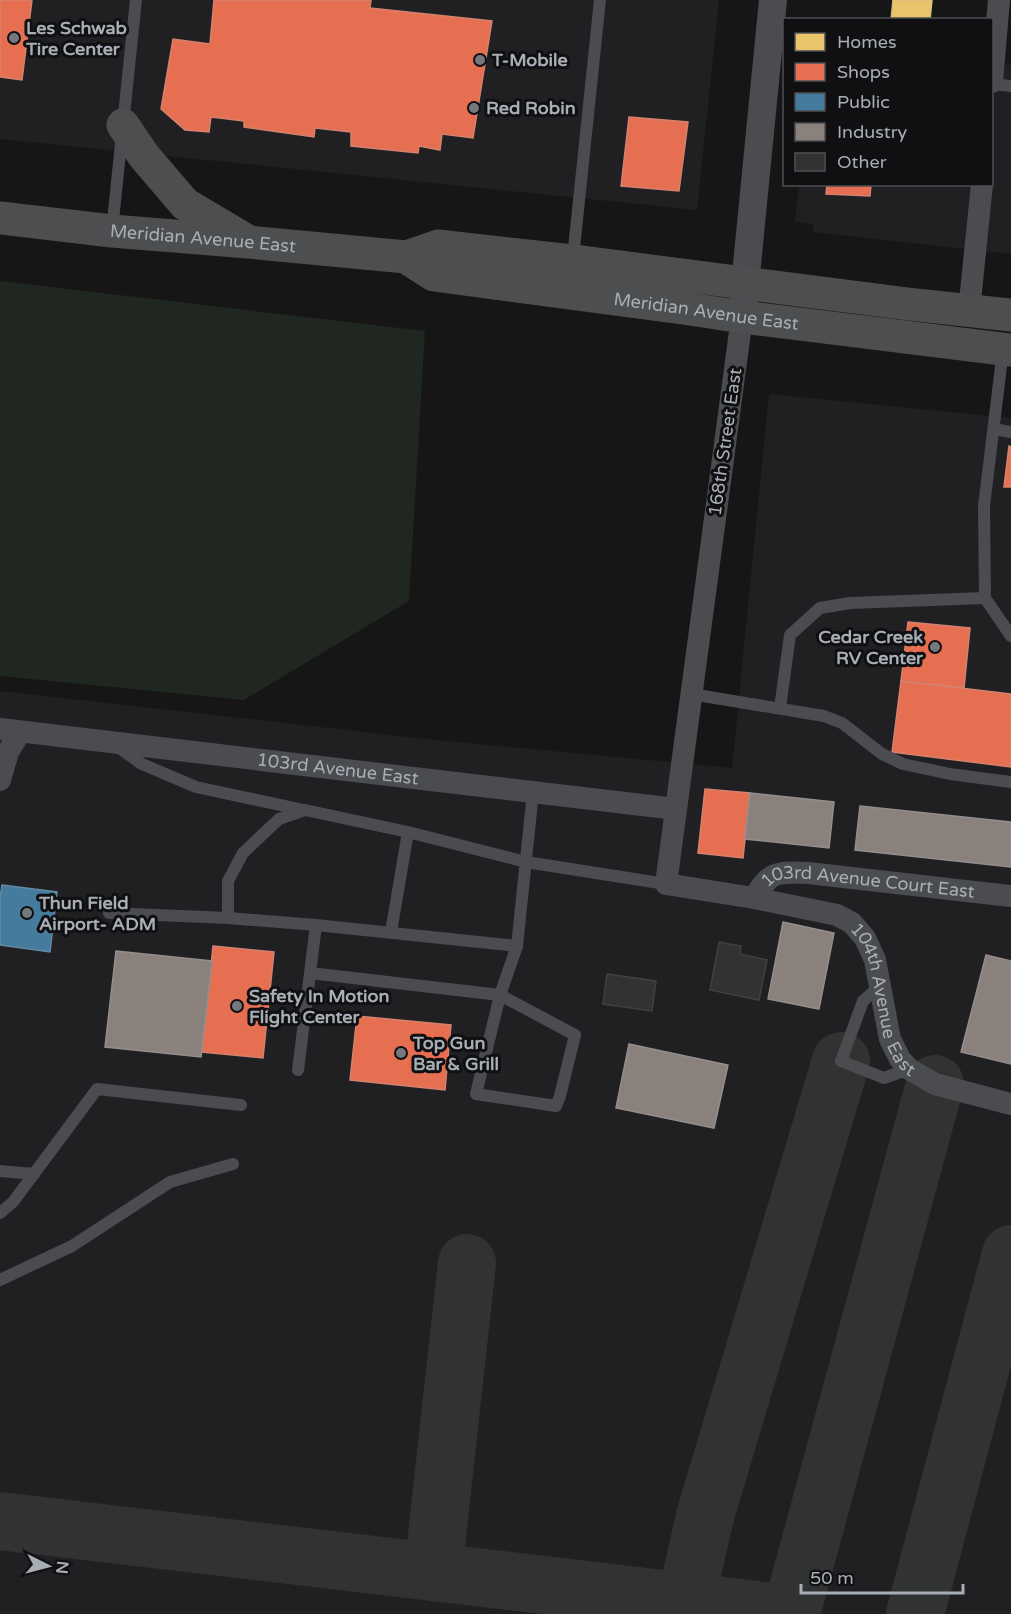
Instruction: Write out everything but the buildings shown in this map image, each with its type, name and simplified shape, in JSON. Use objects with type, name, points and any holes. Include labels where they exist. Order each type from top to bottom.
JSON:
[{"type":"main road","points":[[123,125],[144,156],[185,204],[248,242]]},
{"type":"main road","name":"Meridian Avenue East","points":[[0,218],[112,231],[406,257],[438,246],[1011,315]]},
{"type":"main road","name":"Meridian Avenue East","points":[[406,257],[434,275],[742,317],[1007,349]]},
{"type":"street","name":"168th Street East","points":[[666,884],[742,317],[771,63],[773,0]]},
{"type":"street","points":[[993,71],[999,0]]},
{"type":"street","points":[[969,311],[982,186]]},
{"type":"street","points":[[0,780],[8,752],[10,730]]},
{"type":"street","name":"103rd Avenue East","points":[[10,730],[676,809]]},
{"type":"street","name":"103rd Avenue Court East","points":[[666,884],[754,898],[762,885],[773,875],[789,872],[1011,896]]},
{"type":"street","name":"104th Avenue East","points":[[754,898],[837,915],[852,923],[865,938],[875,960],[890,1039],[900,1059],[909,1069],[935,1084],[1011,1104]]},
{"type":"lane","points":[[112,231],[136,0]]},
{"type":"lane","points":[[573,261],[600,0]]},
{"type":"lane","points":[[993,83],[1011,86]]},
{"type":"lane","points":[[1007,349],[984,506],[985,598],[1011,636]]},
{"type":"lane","points":[[994,429],[1011,432]]},
{"type":"lane","points":[[780,708],[790,634],[820,608],[850,603],[985,598]]},
{"type":"lane","points":[[691,694],[824,716],[842,723],[882,754],[903,764],[950,774],[1011,782]]},
{"type":"lane","points":[[112,743],[142,764],[196,787],[408,832],[526,862],[666,884]]},
{"type":"lane","points":[[310,973],[500,995],[574,1035],[561,1096],[556,1106],[476,1094],[500,995],[516,946],[533,792]]},
{"type":"lane","points":[[228,918],[228,881],[243,853],[279,819],[305,810]]},
{"type":"lane","points":[[391,932],[408,832]]},
{"type":"lane","points":[[109,914],[228,918],[391,932],[516,946]]},
{"type":"lane","points":[[298,1070],[316,925]]},
{"type":"lane","points":[[880,986],[863,1001],[841,1061],[884,1078],[909,1069]]},
{"type":"lane","points":[[0,1214],[13,1202],[98,1089],[241,1105]]},
{"type":"lane","points":[[0,1280],[72,1246],[170,1182],[233,1164]]},
{"type":"lane","points":[[0,1171],[34,1174]]},
{"type":"shaded area","points":[[0,0],[719,0],[697,210],[0,139]]},
{"type":"shaded area","points":[[993,63],[1011,65],[1011,254],[813,232],[814,224],[795,222],[799,186],[993,186]]},
{"type":"shaded area","points":[[0,281],[425,331],[409,601],[244,700],[0,676]]},
{"type":"shaded area","points":[[769,394],[1011,418],[1011,1614],[0,1614],[0,691],[426,739],[732,768]]},
{"type":"taxiway","points":[[683,1614],[705,1516],[841,1061]]},
{"type":"taxiway","points":[[791,1614],[935,1084]]},
{"type":"taxiway","points":[[915,1614],[1011,1254]]},
{"type":"taxiway","points":[[433,1572],[467,1263]]},
{"type":"taxiway","points":[[0,1521],[790,1614]]},
{"type":"place","name":"Les Schwab Tire Center","points":[[14,38]]},
{"type":"place","name":"T-Mobile","points":[[480,60]]},
{"type":"place","name":"Red Robin","points":[[474,108]]},
{"type":"place","name":"Cedar Creek RV Center","points":[[935,647]]},
{"type":"place","name":"Thun Field Airport- ADM","points":[[27,913]]},
{"type":"place","name":"Safety In Motion Flight Center","points":[[237,1006]]},
{"type":"place","name":"Top Gun Bar & Grill","points":[[401,1053]]}]
